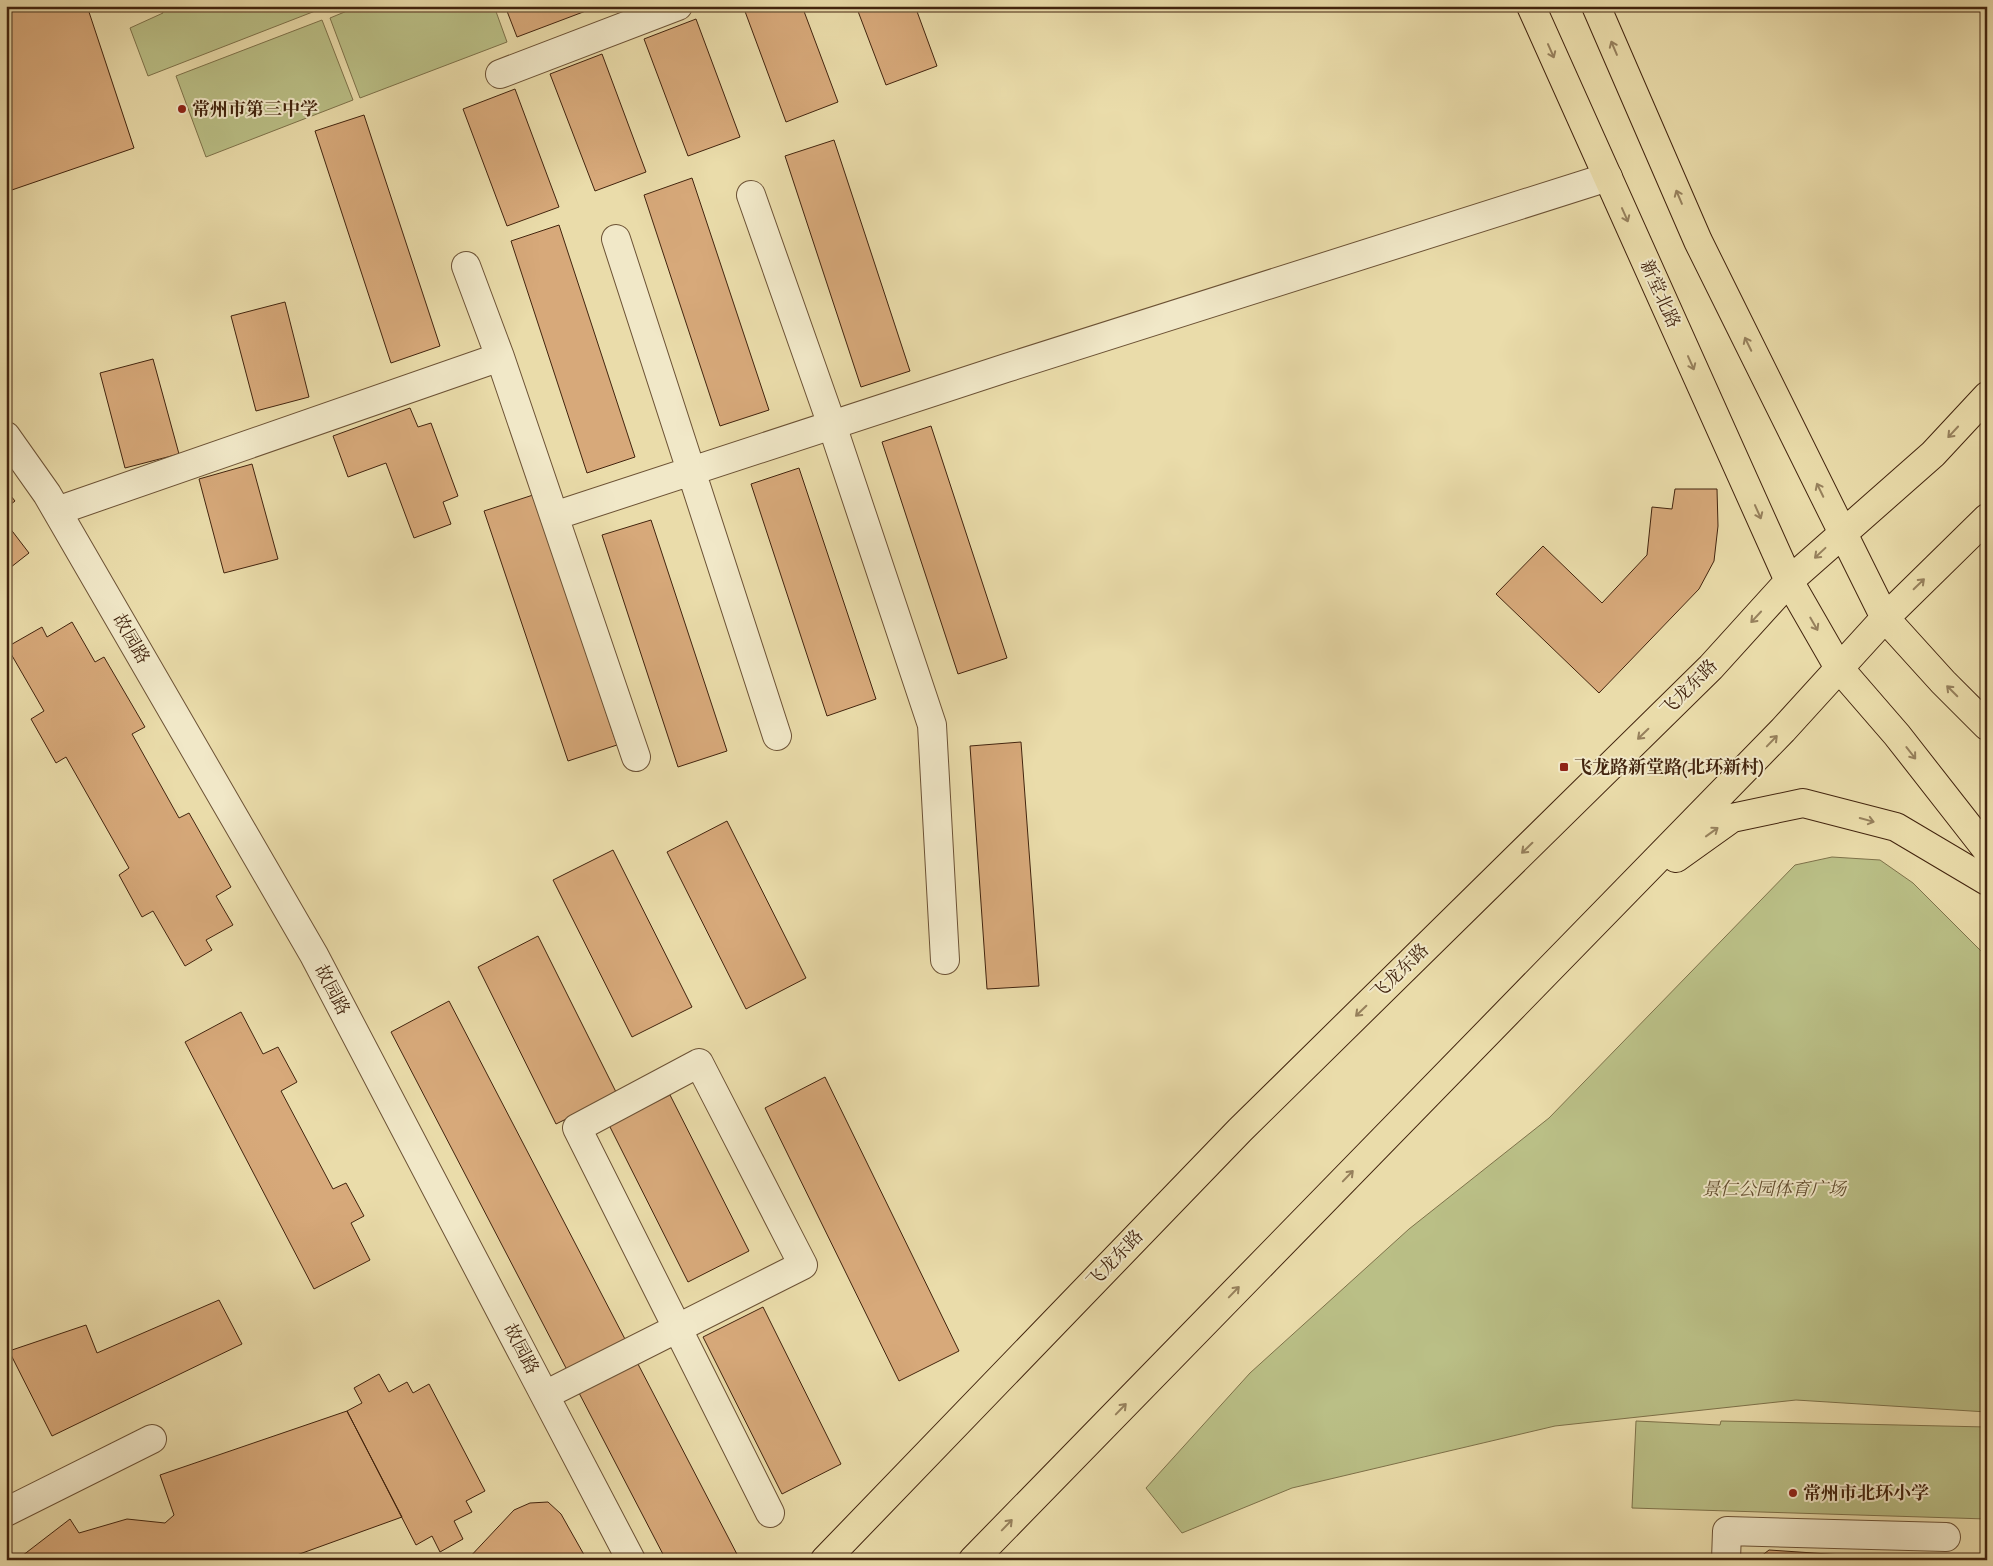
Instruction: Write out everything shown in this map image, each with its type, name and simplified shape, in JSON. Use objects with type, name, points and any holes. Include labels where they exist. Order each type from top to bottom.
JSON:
[{"type":"main road","name":"新堂北路","points":[[1531,6],[1789,582],[1839,668],[1897,735],[1987,850]]},
{"type":"main road","points":[[1596,6],[1698,241],[1885,618],[1943,682],[1987,726]]},
{"type":"main road","name":"飞龙东路","points":[[825,1560],[1240,1130],[1711,667],[1789,582],[1933,454],[1987,396]]},
{"type":"main road","points":[[973,1560],[1783,730],[1885,618],[1987,518]]},
{"type":"main road","points":[[1616,901],[1732,818],[1803,803],[1896,827],[1987,881]]},
{"type":"street","points":[[500,74],[678,6]]},
{"type":"street","points":[[554,516],[1332,264],[1608,177]]},
{"type":"street","points":[[751,195],[832,425],[932,725],[945,960]]},
{"type":"street","points":[[616,239],[777,736]]},
{"type":"street","points":[[466,266],[500,357],[636,757]]},
{"type":"street","points":[[57,511],[500,357]]},
{"type":"street","name":"故园路","points":[[6,436],[57,511],[314,955],[631,1560]]},
{"type":"street","points":[[545,1395],[678,1328],[803,1266],[700,1063],[577,1128],[678,1328],[770,1513]]},
{"type":"street","points":[[6,1512],[152,1439]]},
{"type":"street","points":[[1726,1560],[1727,1531],[1946,1537]]},
{"type":"green space","points":[[160,6],[328,6],[148,76],[130,28],[163,13]]},
{"type":"green space","points":[[359,6],[494,6],[507,42],[360,98],[330,18]]},
{"type":"green space","points":[[322,20],[353,100],[206,157],[176,76]]},
{"type":"green space","name":"景仁公园体育广场","points":[[1832,857],[1880,860],[1913,883],[1987,957],[1987,1412],[1796,1400],[1555,1426],[1292,1488],[1182,1533],[1146,1488],[1250,1373],[1409,1229],[1549,1118],[1795,865]]},
{"type":"green space","points":[[1636,1421],[1720,1425],[1721,1421],[1987,1427],[1987,1519],[1632,1508]]},
{"type":"building","points":[[6,6],[87,6],[134,148],[6,192]]},
{"type":"building","points":[[505,6],[599,6],[517,37]]},
{"type":"building","points":[[743,6],[802,6],[838,102],[786,122]]},
{"type":"building","points":[[856,6],[915,6],[937,66],[886,85]]},
{"type":"building","points":[[696,19],[740,137],[688,156],[644,39]]},
{"type":"building","points":[[602,54],[646,172],[595,191],[550,74]]},
{"type":"building","points":[[515,89],[559,207],[507,226],[463,109]]},
{"type":"building","points":[[364,115],[440,346],[391,363],[315,131]]},
{"type":"building","points":[[834,140],[910,371],[861,387],[785,156]]},
{"type":"building","points":[[692,178],[769,410],[720,426],[644,195]]},
{"type":"building","points":[[559,225],[635,457],[587,473],[511,241]]},
{"type":"building","points":[[285,302],[309,397],[256,411],[231,316]]},
{"type":"building","points":[[153,359],[179,454],[125,468],[100,373]]},
{"type":"building","points":[[410,408],[418,427],[431,423],[458,496],[443,502],[451,524],[414,538],[386,463],[348,477],[333,436]]},
{"type":"building","points":[[931,426],[1007,658],[958,674],[882,442]]},
{"type":"building","points":[[252,464],[278,559],[224,573],[199,479]]},
{"type":"building","points":[[799,468],[876,699],[827,716],[751,484]]},
{"type":"building","points":[[1675,489],[1717,489],[1718,526],[1714,561],[1699,589],[1599,693],[1496,594],[1543,546],[1602,603],[1647,555],[1652,507],[1672,509]]},
{"type":"building","points":[[6,490],[15,501],[6,508]]},
{"type":"building","points":[[533,495],[617,745],[568,761],[484,511]]},
{"type":"building","points":[[651,520],[727,751],[678,767],[602,535]]},
{"type":"building","points":[[6,523],[29,553],[6,571]]},
{"type":"building","points":[[72,622],[95,662],[104,657],[145,727],[132,734],[179,818],[189,813],[231,887],[216,896],[233,925],[206,940],[212,950],[185,966],[153,911],[142,917],[119,875],[129,868],[66,757],[56,763],[31,719],[44,711],[7,647],[42,627],[47,637]]},
{"type":"building","points":[[1021,742],[1039,986],[987,989],[970,746]]},
{"type":"building","points":[[727,821],[806,978],[746,1009],[667,852]]},
{"type":"building","points":[[613,850],[692,1007],[632,1037],[553,880]]},
{"type":"building","points":[[538,936],[617,1094],[556,1124],[478,967]]},
{"type":"building","points":[[449,1001],[740,1560],[666,1560],[391,1032]]},
{"type":"building","points":[[241,1012],[263,1054],[278,1047],[297,1082],[281,1091],[333,1189],[346,1183],[364,1216],[351,1223],[370,1260],[314,1289],[185,1042]]},
{"type":"building","points":[[825,1077],[959,1351],[899,1381],[765,1108]]},
{"type":"building","points":[[670,1095],[749,1251],[688,1282],[609,1125]]},
{"type":"building","points":[[219,1300],[242,1344],[52,1436],[9,1351],[86,1325],[97,1353]]},
{"type":"building","points":[[763,1307],[841,1464],[782,1494],[703,1337]]},
{"type":"building","points":[[379,1374],[389,1392],[407,1382],[413,1393],[429,1384],[485,1491],[466,1501],[472,1512],[454,1521],[463,1539],[440,1552],[432,1536],[416,1545],[347,1411],[362,1403],[354,1388]]},
{"type":"building","points":[[347,1411],[402,1517],[283,1560],[18,1559],[70,1519],[79,1533],[127,1519],[165,1523],[174,1515],[160,1475]]},
{"type":"building","points":[[548,1502],[561,1514],[587,1560],[467,1560],[514,1510],[530,1503]]},
{"type":"building","points":[[1769,1550],[1917,1560],[1756,1560]]},
{"type":"place","name":"常州市第三中学","points":[[182,109]]},
{"type":"place","name":"飞龙路新堂路(北环新村)","points":[[1564,767]]},
{"type":"place","name":"常州市北环小学","points":[[1793,1493]]}]
